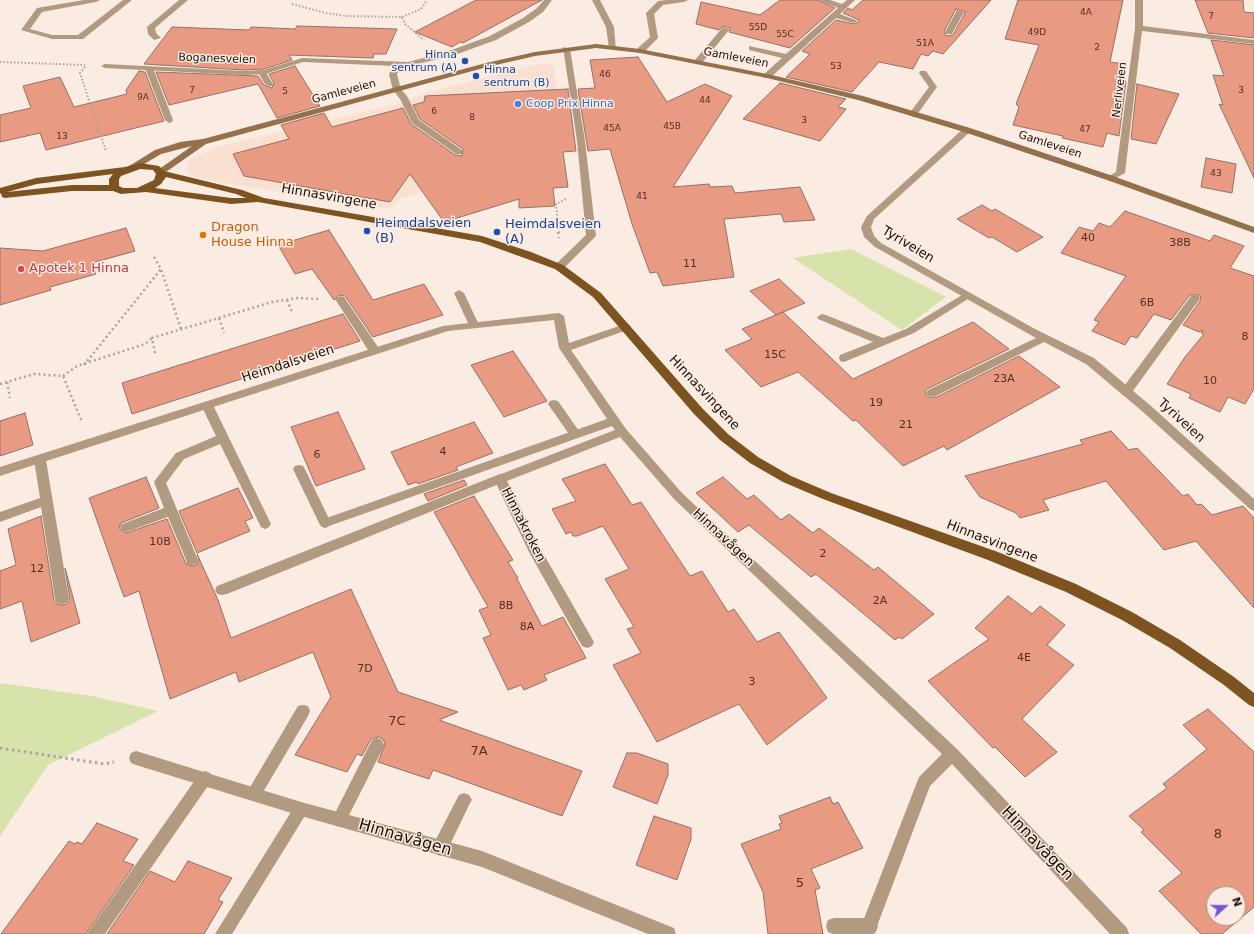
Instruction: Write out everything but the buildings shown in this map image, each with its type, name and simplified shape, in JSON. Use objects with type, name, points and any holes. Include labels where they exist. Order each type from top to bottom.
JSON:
[{"type":"main road","name":"Hinnasvingene","points":[[128,169],[149,166],[160,172],[239,192],[262,200],[482,239],[527,254],[559,267],[597,295],[703,416],[724,437],[754,460],[787,479],[827,496],[993,556],[1070,588],[1127,616],[1175,644],[1229,681],[1254,701]]},
{"type":"main road","points":[[0,195],[72,188],[115,188],[113,184],[114,179],[128,169]]},
{"type":"main road","points":[[0,191],[36,181],[128,169]]},
{"type":"main road","points":[[146,189],[158,182],[161,177],[160,172]]},
{"type":"main road","name":"Hinnasvingene","points":[[115,188],[129,192],[146,189],[231,201],[262,200]]},
{"type":"street","points":[[96,0],[40,10],[25,30],[52,37],[80,37],[128,0]]},
{"type":"street","points":[[157,38],[152,34],[151,27],[184,0]]},
{"type":"street","name":"Boganesveien","points":[[105,66],[244,73],[265,72],[302,60],[398,64],[418,62],[480,44],[512,28],[540,10],[548,0]]},
{"type":"street","points":[[596,0],[610,27],[613,48]]},
{"type":"street","points":[[640,51],[654,38],[650,13],[661,2],[684,0]]},
{"type":"street","points":[[823,0],[844,7]]},
{"type":"street","points":[[767,76],[851,0]]},
{"type":"street","name":"Nerliveien","points":[[1110,178],[1120,173],[1139,28],[1139,0]]},
{"type":"street","points":[[949,32],[960,12]]},
{"type":"street","points":[[834,15],[854,21]]},
{"type":"street","points":[[1139,28],[1254,42]]},
{"type":"street","points":[[698,62],[726,29]]},
{"type":"street","name":"Gamleveien","points":[[128,169],[158,152],[184,144],[203,142],[486,65],[566,49],[596,46],[640,51],[698,62],[767,76],[860,98],[967,130],[1110,178],[1254,230]]},
{"type":"street","points":[[752,48],[787,57]]},
{"type":"street","points":[[559,267],[591,236],[581,141],[566,49]]},
{"type":"street","points":[[398,64],[393,74],[397,90],[404,98],[415,121],[459,152]]},
{"type":"street","points":[[149,68],[168,120]]},
{"type":"street","points":[[265,72],[263,74],[269,84]]},
{"type":"street","points":[[913,114],[933,87],[923,73]]},
{"type":"street","name":"Tyriveien","points":[[967,130],[870,218],[866,227],[869,237],[878,245],[967,295],[1044,338],[1090,361],[1254,506]]},
{"type":"street","name":"Gamleveien","points":[[160,172],[203,142]]},
{"type":"street","points":[[858,238],[869,237]]},
{"type":"street","points":[[459,293],[474,325]]},
{"type":"street","points":[[844,358],[910,331],[967,295]]},
{"type":"street","points":[[1126,392],[1195,298]]},
{"type":"street","points":[[340,299],[374,350]]},
{"type":"street","name":"Heimdalsveien","points":[[0,472],[374,350],[447,328],[559,316],[564,348]]},
{"type":"street","points":[[822,317],[882,342]]},
{"type":"street","points":[[564,348],[626,327]]},
{"type":"street","points":[[932,393],[1044,338]]},
{"type":"street","name":"Hinnavågen","points":[[564,348],[618,426],[678,496],[952,754],[1121,934]]},
{"type":"street","points":[[554,404],[576,434]]},
{"type":"street","points":[[207,405],[264,524]]},
{"type":"street","points":[[299,469],[325,523],[576,434],[618,426]]},
{"type":"street","name":"Hinnakroken","points":[[587,642],[534,548],[500,479],[618,426]]},
{"type":"street","points":[[192,560],[160,482],[180,456],[223,438]]},
{"type":"street","points":[[40,460],[62,599]]},
{"type":"street","points":[[222,590],[500,479]]},
{"type":"street","points":[[0,517],[46,501]]},
{"type":"street","points":[[126,527],[172,510]]},
{"type":"street","points":[[254,794],[302,711]]},
{"type":"street","points":[[339,820],[377,744]]},
{"type":"street","points":[[834,926],[868,930],[924,782],[952,754]]},
{"type":"street","name":"Hinnavågen","points":[[136,758],[205,778],[301,809],[482,859],[668,934]]},
{"type":"street","points":[[95,934],[205,778]]},
{"type":"street","points":[[440,848],[464,800]]},
{"type":"street","points":[[223,934],[301,809]]},
{"type":"path","points":[[292,4],[326,13],[346,16],[402,17],[421,9],[427,0]]},
{"type":"path","points":[[402,17],[405,24],[421,37],[449,54]]},
{"type":"path","points":[[0,62],[86,65],[80,72],[106,152]]},
{"type":"path","points":[[154,257],[161,270],[181,330]]},
{"type":"path","points":[[84,364],[161,270]]},
{"type":"path","points":[[0,384],[34,374],[63,376],[77,366],[145,344],[152,338],[272,302],[298,298],[340,299]]},
{"type":"path","points":[[286,300],[293,314]]},
{"type":"path","points":[[219,318],[224,333]]},
{"type":"path","points":[[152,338],[155,353]]},
{"type":"path","points":[[63,376],[79,411],[88,444]]},
{"type":"path","points":[[7,382],[10,398]]},
{"type":"path","points":[[0,748],[104,764],[136,758]]},
{"type":"shaded area","points":[[548,63],[554,67],[560,127],[468,180],[401,198],[390,209],[225,183],[197,178],[188,173],[187,165],[189,160],[217,147],[398,104],[425,93],[537,64]]},
{"type":"green space","points":[[851,249],[946,297],[902,330],[793,258]]},
{"type":"green space","points":[[0,683],[92,696],[158,711],[48,765],[0,836]]},
{"type":"place","name":"Hinna sentrum (A)","points":[[465,61]]},
{"type":"place","name":"Hinna sentrum (B)","points":[[476,76]]},
{"type":"place","name":"Coop Prix Hinna","points":[[518,104]]},
{"type":"place","name":"Heimdalsveien (B)","points":[[367,231]]},
{"type":"place","name":"Heimdalsveien (A)","points":[[497,232]]},
{"type":"place","name":"Dragon House Hinna","points":[[203,235]]},
{"type":"place","name":"Apotek 1 Hinna","points":[[21,269]]}]
